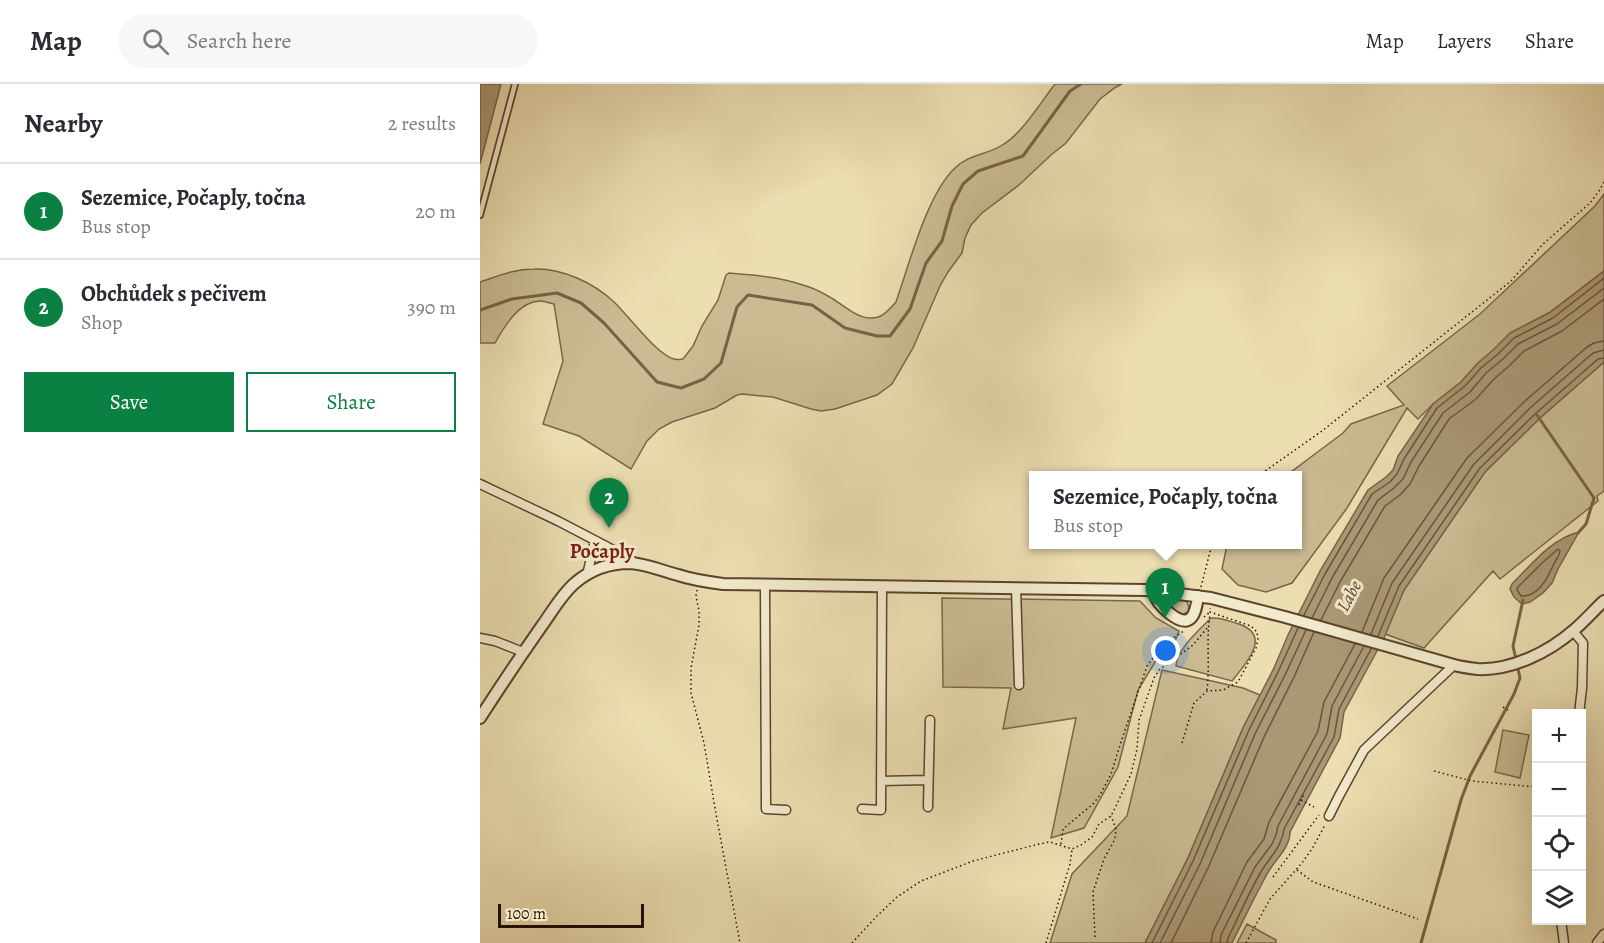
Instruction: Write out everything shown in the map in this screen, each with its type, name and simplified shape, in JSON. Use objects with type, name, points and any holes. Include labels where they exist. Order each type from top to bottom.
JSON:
[{"type":"street","points":[[480,484],[625,556],[635,564]]},
{"type":"street","points":[[586,575],[595,541]]},
{"type":"street","points":[[480,718],[562,596],[586,575],[600,568],[614,565],[647,566],[698,580],[723,584],[1152,591],[1198,596],[1285,617],[1454,666],[1478,669],[1504,666],[1533,656],[1554,645],[1573,631],[1604,601]]},
{"type":"street","points":[[765,585],[766,809],[786,810]]},
{"type":"street","points":[[862,809],[881,810],[882,587]]},
{"type":"street","points":[[1016,588],[1018,685]]},
{"type":"street","points":[[1152,591],[1160,604],[1184,622],[1192,618],[1198,596]]},
{"type":"street","points":[[1573,631],[1583,643],[1580,709]]},
{"type":"street","points":[[480,638],[523,652]]},
{"type":"street","points":[[1325,815],[1339,796],[1364,750],[1454,666]]},
{"type":"street","points":[[928,807],[930,720]]},
{"type":"street","points":[[881,781],[928,780]]},
{"type":"street","points":[[1562,925],[1564,943]]},
{"type":"street","points":[[1597,943],[1604,934]]},
{"type":"lane","points":[[480,215],[514,84]]},
{"type":"path","points":[[1265,471],[1322,431],[1511,281],[1543,244],[1590,203],[1604,182]]},
{"type":"path","points":[[1198,596],[1211,549]]},
{"type":"path","points":[[698,580],[696,596],[699,625],[691,668],[690,693],[705,743],[740,943]]},
{"type":"path","points":[[1207,691],[1211,598]]},
{"type":"path","points":[[1202,618],[1210,612]]},
{"type":"path","points":[[1182,743],[1194,703],[1207,691],[1224,690],[1238,682],[1256,648],[1258,639],[1257,632],[1251,626],[1210,612]]},
{"type":"path","points":[[852,943],[897,897],[921,881],[973,861],[1039,844],[1050,842],[1072,849],[1092,837],[1099,824],[1112,816],[1131,774],[1137,749],[1140,720],[1154,678],[1159,670],[1193,645],[1208,627]]},
{"type":"path","points":[[1061,844],[1063,829],[1093,804],[1111,774],[1120,741],[1148,666],[1162,646],[1185,630]]},
{"type":"path","points":[[1503,707],[1508,710]]},
{"type":"path","points":[[1434,771],[1472,781],[1532,787]]},
{"type":"path","points":[[1299,805],[1304,794]]},
{"type":"path","points":[[1301,800],[1314,807]]},
{"type":"path","points":[[1246,943],[1270,899],[1312,849],[1325,815]]},
{"type":"path","points":[[1273,877],[1325,815]]},
{"type":"path","points":[[1095,937],[1092,892],[1104,859],[1115,838],[1116,829],[1112,816]]},
{"type":"path","points":[[1046,943],[1070,864],[1072,849]]},
{"type":"path","points":[[1296,870],[1313,882],[1418,919]]},
{"type":"shaded area","points":[[1055,84],[1122,84],[1100,99],[1066,143],[1019,185],[982,213],[971,225],[962,253],[940,286],[913,348],[892,384],[877,395],[835,409],[821,411],[773,397],[737,395],[715,408],[672,422],[659,429],[647,441],[631,469],[579,436],[543,424],[563,361],[554,304],[540,301],[525,305],[513,316],[495,343],[480,343],[480,282],[527,269],[556,271],[577,278],[597,289],[614,302],[659,350],[675,359],[683,359],[693,346],[718,300],[726,275],[729,273],[794,282],[822,293],[864,317],[881,316],[896,302],[927,212],[945,180],[960,163],[998,148],[1011,139]]},
{"type":"shaded area","points":[[1604,194],[1604,271],[1549,313],[1510,333],[1461,382],[1418,419],[1407,408],[1347,508],[1292,583],[1266,592],[1238,585],[1222,569],[1226,549],[1302,549],[1302,471],[1292,471],[1343,433],[1351,424],[1404,405],[1387,386],[1480,314],[1595,206]]},
{"type":"shaded area","points":[[1604,362],[1604,491],[1597,496],[1598,501],[1500,579],[1493,571],[1424,648],[1385,634],[1404,590],[1485,472],[1540,418]]},
{"type":"shaded area","points":[[1163,595],[1186,600],[1189,607],[1188,612],[1183,614],[1173,610],[1163,601]]},
{"type":"shaded area","points":[[942,598],[1140,601],[1156,618],[1179,631],[1174,644],[1160,654],[1138,690],[1118,767],[1084,828],[1051,838],[1076,718],[1003,729],[1011,688],[943,687]]},
{"type":"shaded area","points":[[1211,618],[1239,624],[1249,629],[1254,636],[1253,651],[1232,681],[1176,666],[1184,647]]},
{"type":"shaded area","points":[[1162,670],[1243,688],[1260,695],[1243,728],[1188,858],[1145,943],[1050,943],[1072,874],[1127,816]]},
{"type":"shaded area","points":[[1503,730],[1529,735],[1520,778],[1495,772]]},
{"type":"shaded area","points":[[1247,924],[1276,940],[1276,943],[1237,943]]},
{"type":"water","points":[[480,84],[501,84],[480,164]]},
{"type":"water","name":"Labe","points":[[1604,271],[1604,362],[1540,418],[1485,472],[1404,590],[1384,638],[1344,712],[1340,738],[1290,832],[1287,844],[1269,870],[1232,943],[1145,943],[1188,858],[1243,728],[1288,635],[1320,571],[1368,490],[1393,470],[1398,456],[1433,404],[1461,382],[1510,333],[1549,313]]},
{"type":"water","points":[[1579,532],[1552,583],[1543,593],[1530,602],[1522,604],[1514,597],[1510,589],[1512,584],[1535,561],[1560,540]]},
{"type":"waterway","points":[[480,310],[512,299],[557,293],[581,303],[604,323],[657,382],[681,388],[704,379],[721,363],[737,307],[748,295],[812,305],[845,328],[877,336],[890,336],[910,309],[926,263],[942,241],[952,206],[963,184],[978,171],[1023,156],[1070,91],[1081,84]]},
{"type":"waterway","points":[[1537,415],[1594,498],[1586,524],[1578,533]]},
{"type":"waterway","points":[[1421,943],[1461,800],[1470,776],[1514,694],[1520,678],[1513,646],[1523,600]]},
{"type":"place","name":"Obchůdek s pečivem","points":[[609,528]]},
{"type":"place","name":"Sezemice, Počaply, točna","points":[[1165,618]]},
{"type":"district","name":"Počaply","points":[[602,551]]}]
